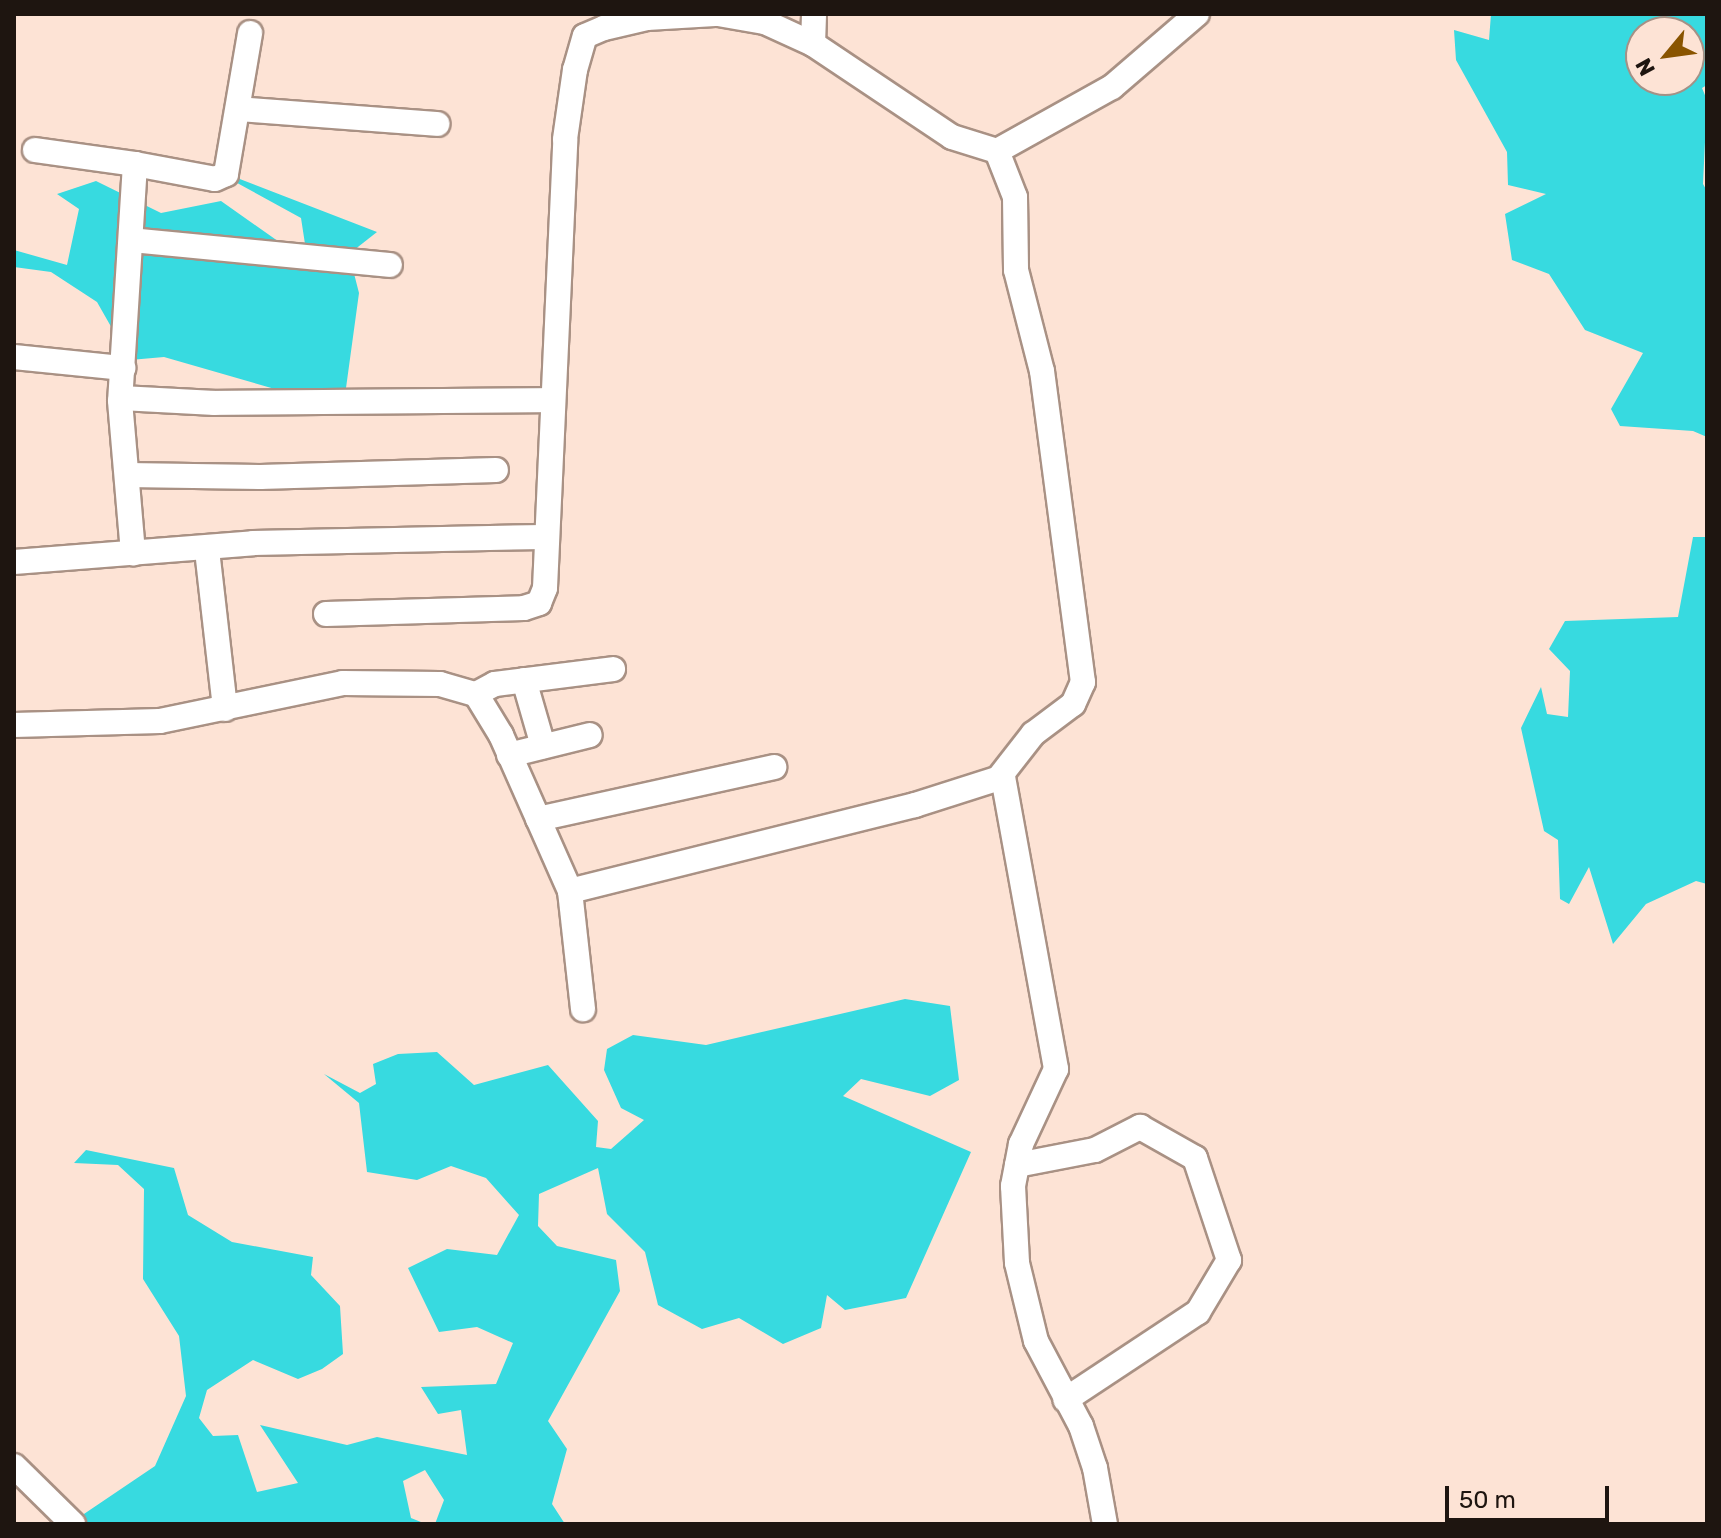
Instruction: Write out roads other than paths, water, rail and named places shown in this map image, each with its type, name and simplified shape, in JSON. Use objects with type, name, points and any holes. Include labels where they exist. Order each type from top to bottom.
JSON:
[{"type":"street","points":[[326,614],[524,608],[539,603],[545,588],[544,537],[565,139],[585,36],[647,18],[716,14],[765,22],[813,44],[952,137],[997,151],[1112,87],[1197,14]]},
{"type":"street","points":[[813,44],[814,14]]},
{"type":"street","points":[[35,150],[215,179],[226,174],[250,33]]},
{"type":"street","points":[[238,109],[437,124]]},
{"type":"street","points":[[997,151],[1015,197],[1016,270],[1042,371],[1083,682],[1073,704],[1033,734],[998,779]]},
{"type":"street","points":[[133,553],[121,398],[135,164]]},
{"type":"street","points":[[131,240],[390,265]]},
{"type":"street","points":[[14,357],[123,368]]},
{"type":"street","points":[[121,398],[215,403],[551,400]]},
{"type":"street","points":[[127,475],[260,477],[496,470]]},
{"type":"street","points":[[14,562],[332,540],[544,537]]},
{"type":"street","points":[[207,550],[225,709]]},
{"type":"street","points":[[14,725],[160,721],[343,683],[440,684],[476,694],[495,684],[613,669]]},
{"type":"street","points":[[524,680],[543,746]]},
{"type":"street","points":[[476,694],[509,755],[570,891],[583,1009]]},
{"type":"street","points":[[509,755],[590,735]]},
{"type":"street","points":[[538,819],[774,767]]},
{"type":"street","points":[[570,891],[915,805],[1003,777],[1056,1069],[1021,1144],[1017,1165],[1017,1263],[1036,1341],[1095,1468],[1105,1524]]},
{"type":"street","points":[[1017,1165],[1095,1150],[1140,1127],[1195,1158],[1229,1260],[1198,1312],[1065,1400]]},
{"type":"street","points":[[14,1466],[73,1524]]},
{"type":"water","points":[[1491,14],[1707,14],[1705,86],[1705,16],[1625,16],[1625,96],[1705,95],[1707,100],[1703,184],[1707,191],[1707,437],[1693,431],[1620,426],[1611,409],[1643,353],[1585,330],[1549,274],[1512,260],[1505,214],[1546,194],[1508,185],[1507,152],[1456,60],[1454,30],[1489,40]]},
{"type":"water","points":[[206,166],[377,232],[349,254],[359,293],[346,388],[320,402],[164,357],[130,360],[97,302],[51,272],[14,267],[14,250],[67,265],[79,209],[57,194],[96,181],[161,213],[221,201],[292,251],[305,244],[301,218]]},
{"type":"water","points":[[1693,537],[1707,537],[1707,884],[1696,881],[1646,904],[1613,944],[1589,867],[1569,904],[1560,899],[1558,840],[1544,831],[1521,728],[1541,687],[1547,714],[1568,717],[1570,671],[1549,649],[1565,621],[1678,617]]},
{"type":"water","points":[[905,999],[950,1006],[959,1080],[930,1096],[861,1079],[843,1096],[971,1152],[906,1298],[845,1310],[827,1295],[821,1328],[783,1344],[739,1318],[702,1329],[658,1305],[645,1252],[607,1214],[598,1168],[539,1194],[538,1226],[557,1246],[616,1260],[620,1291],[548,1421],[567,1449],[552,1504],[565,1524],[435,1524],[444,1500],[425,1470],[403,1481],[411,1518],[426,1524],[78,1524],[78,1518],[155,1466],[186,1396],[179,1336],[143,1279],[144,1189],[118,1165],[74,1163],[86,1150],[174,1168],[188,1215],[232,1242],[313,1257],[311,1275],[340,1306],[343,1354],[322,1369],[298,1379],[253,1360],[207,1390],[199,1418],[213,1436],[238,1435],[257,1492],[298,1483],[260,1425],[347,1445],[377,1437],[467,1455],[461,1410],[438,1414],[421,1387],[496,1384],[513,1343],[477,1327],[439,1332],[408,1268],[447,1249],[497,1255],[519,1215],[486,1178],[451,1166],[417,1180],[367,1172],[359,1103],[324,1074],[360,1093],[376,1084],[373,1064],[398,1054],[437,1052],[474,1085],[548,1065],[598,1121],[596,1147],[611,1149],[644,1120],[621,1108],[604,1070],[607,1049],[633,1035],[706,1045]]}]
